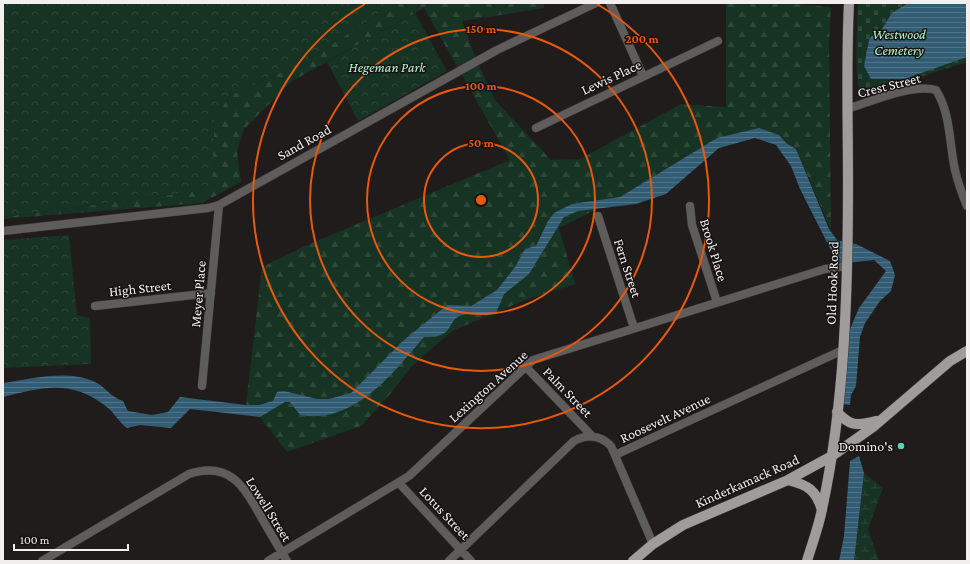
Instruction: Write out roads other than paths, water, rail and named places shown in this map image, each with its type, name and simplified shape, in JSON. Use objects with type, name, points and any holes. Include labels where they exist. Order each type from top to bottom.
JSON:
[{"type":"main road","name":"Old Hook Road","points":[[808,561],[822,510],[832,456],[843,350],[847,266],[846,71],[849,3]]},
{"type":"main road","name":"Kinderkamack Road","points":[[632,561],[653,544],[697,518],[788,480],[832,456],[879,421],[934,374],[967,351]]},
{"type":"main road","points":[[837,412],[846,422],[858,425],[879,421]]},
{"type":"main road","points":[[788,480],[810,488],[818,498],[822,510]]},
{"type":"street","name":"Sand Road","points":[[3,231],[208,208],[218,205],[497,50],[596,3]]},
{"type":"street","points":[[610,3],[642,76]]},
{"type":"street","name":"Lewis Place","points":[[536,128],[718,41]]},
{"type":"street","name":"Crest Street","points":[[847,109],[921,88],[936,90],[941,97],[948,118],[955,170],[967,206]]},
{"type":"street","name":"Meyer Place","points":[[202,386],[218,205]]},
{"type":"street","name":"Brook Place","points":[[690,206],[692,225],[717,302]]},
{"type":"street","name":"Fern Street","points":[[598,216],[634,328]]},
{"type":"street","name":"Lexington Avenue","points":[[268,561],[409,476],[525,366],[543,356],[825,269],[847,266]]},
{"type":"street","name":"High Street","points":[[95,306],[211,293]]},
{"type":"street","name":"Roosevelt Avenue","points":[[592,436],[606,441],[611,446],[615,455],[843,350]]},
{"type":"street","name":"Palm Street","points":[[525,366],[592,436]]},
{"type":"street","points":[[449,561],[574,441],[580,438],[592,436]]},
{"type":"street","points":[[615,455],[653,544]]},
{"type":"street","name":"Lowell Street","points":[[42,561],[181,479],[199,471],[208,470],[226,474],[234,478],[245,489],[287,561]]},
{"type":"street","name":"Lotus Street","points":[[399,483],[471,561]]},
{"type":"water","name":"Westwood Cemetery","points":[[908,3],[967,3],[967,57],[904,79],[871,79],[864,66],[869,40],[882,29],[892,13]]},
{"type":"water","points":[[759,128],[779,135],[786,143],[796,149],[829,229],[837,240],[856,244],[890,261],[895,275],[891,291],[880,301],[865,323],[860,337],[856,386],[851,395],[850,405],[842,404],[850,329],[859,308],[886,271],[874,260],[838,264],[800,189],[791,166],[776,145],[755,138],[719,148],[666,194],[636,204],[578,211],[564,217],[529,274],[504,294],[496,313],[486,315],[470,314],[458,316],[443,334],[424,337],[399,366],[371,393],[355,404],[338,412],[320,416],[300,415],[290,402],[285,402],[260,417],[190,409],[171,428],[140,425],[127,428],[108,408],[95,399],[70,389],[45,388],[3,397],[3,383],[49,376],[73,376],[95,382],[123,401],[128,411],[152,415],[168,412],[180,397],[246,405],[259,405],[273,401],[277,392],[284,391],[317,399],[329,399],[351,393],[404,340],[448,305],[471,306],[497,290],[515,267],[525,249],[536,246],[548,221],[554,213],[572,204],[620,197],[717,138]]},
{"type":"water","points":[[859,456],[864,473],[854,561],[839,561],[844,536],[850,461]]},
{"type":"place","name":"Domino's","points":[[901,446]]},
{"type":"park label","name":"Hegeman Park","points":[[387,67]]}]
